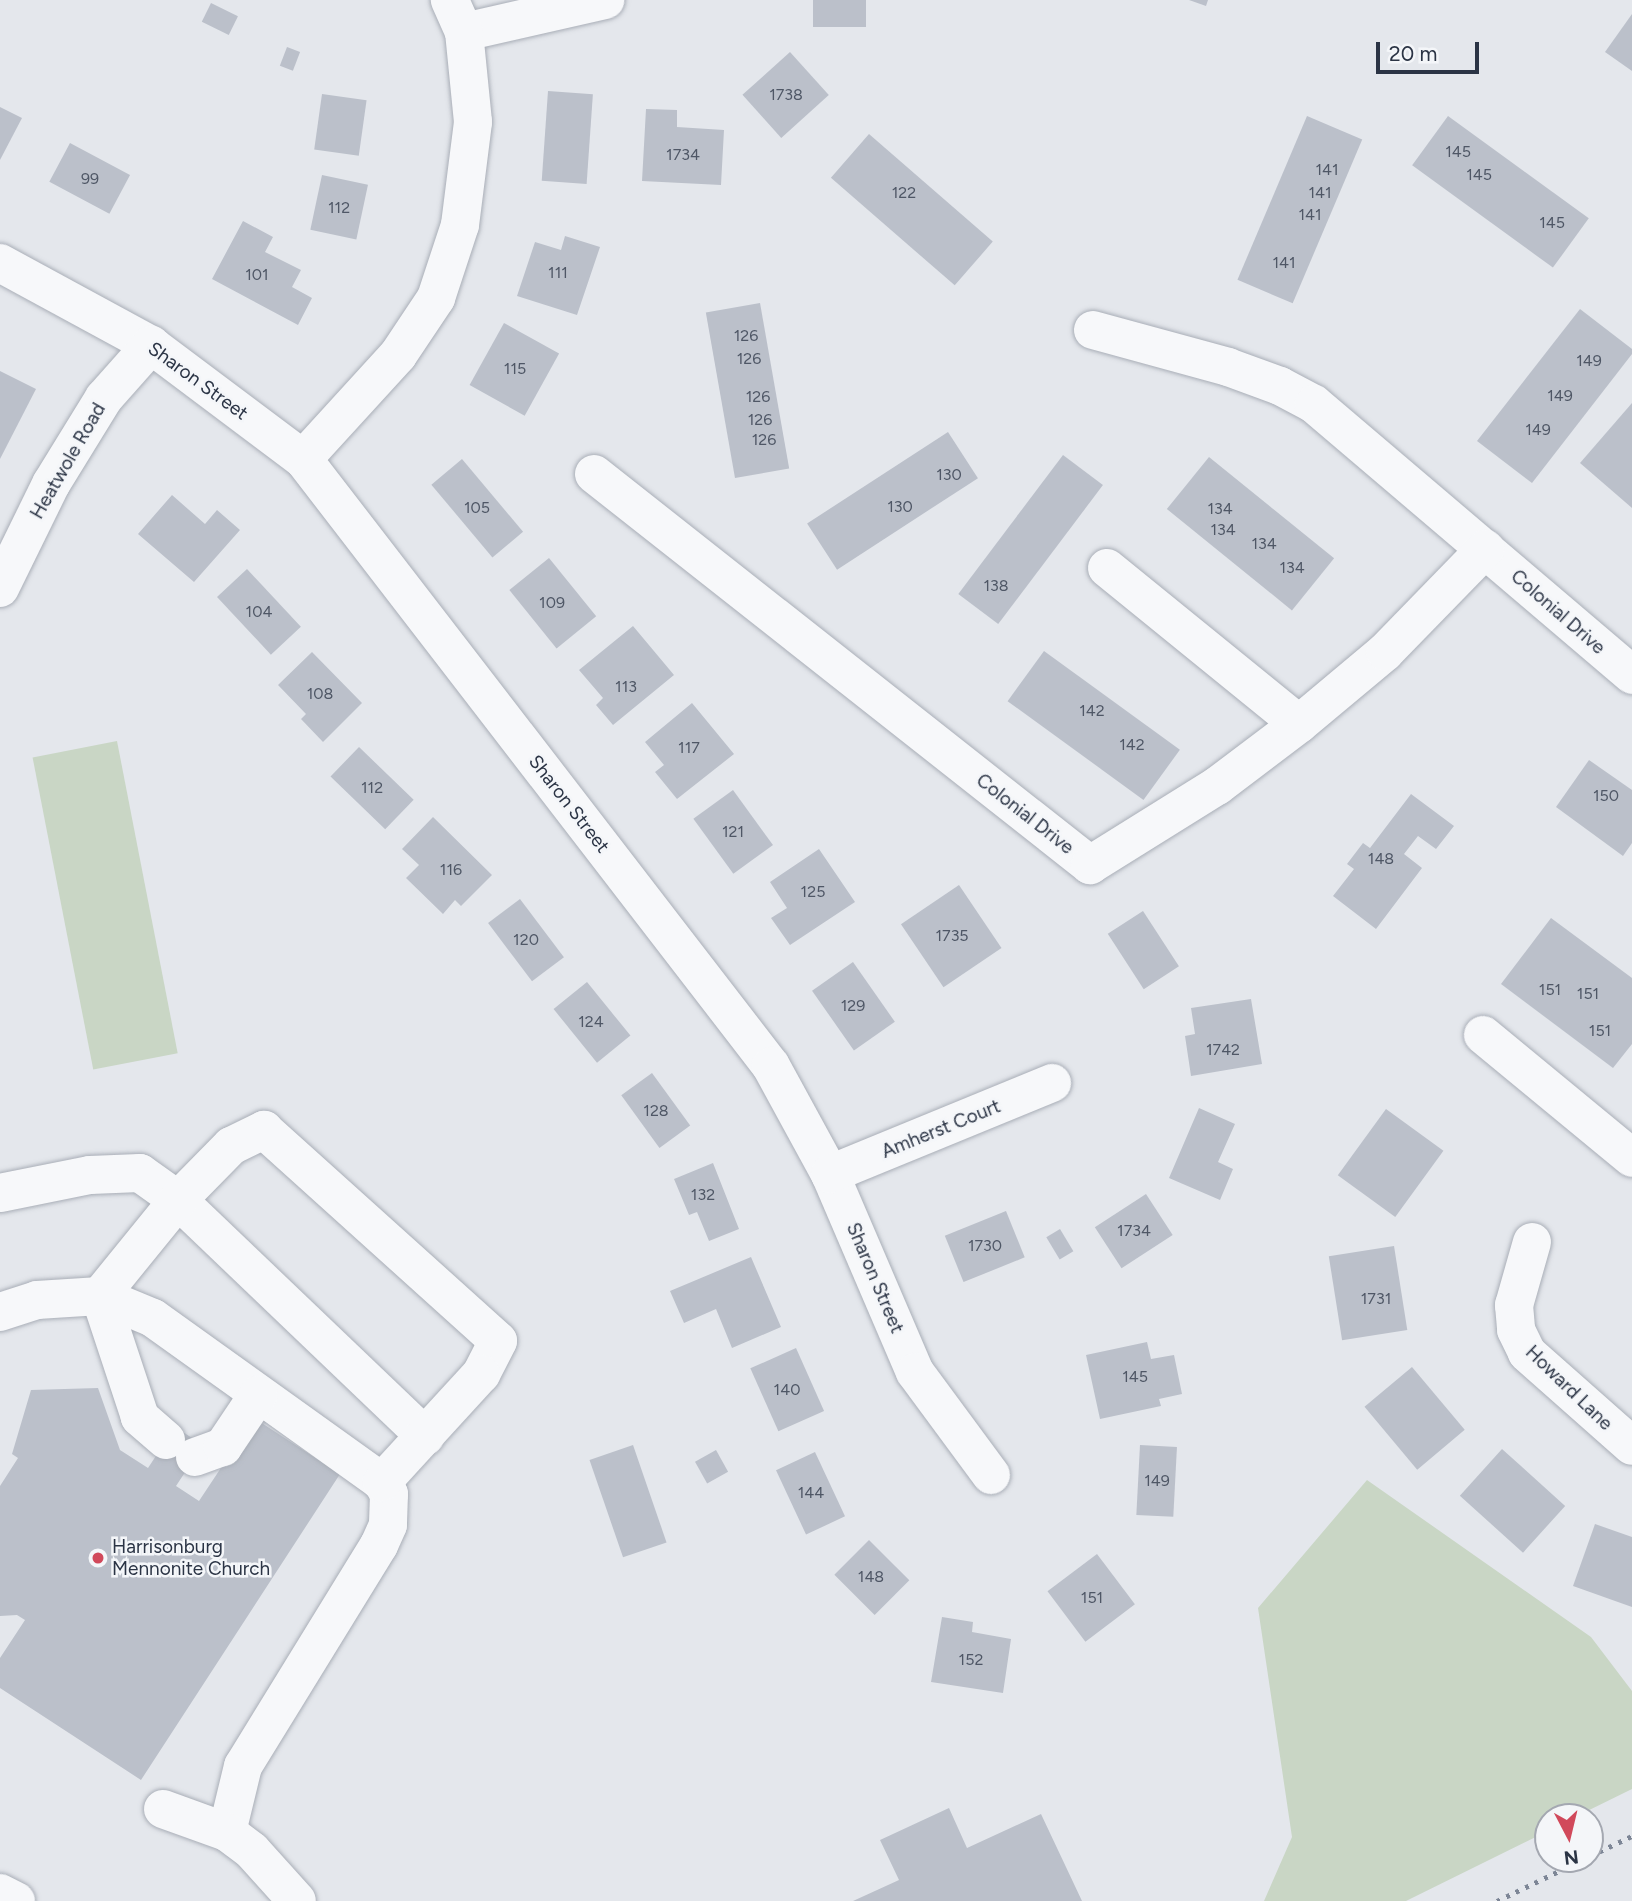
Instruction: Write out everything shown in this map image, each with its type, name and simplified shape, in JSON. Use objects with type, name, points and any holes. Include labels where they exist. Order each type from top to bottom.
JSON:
[{"type":"street","points":[[303,459],[398,355],[436,298],[460,225],[473,122],[457,16],[604,0]]},
{"type":"street","name":"Sharon Street","points":[[0,262],[151,345],[303,459],[771,1066],[830,1174],[915,1371],[991,1475]]},
{"type":"street","name":"Colonial Drive","points":[[1093,330],[1210,362],[1294,393],[1326,414],[1632,675]]},
{"type":"street","name":"Heatwole Road","points":[[0,588],[51,484],[104,398],[151,345]]},
{"type":"street","name":"Colonial Drive","points":[[594,474],[1090,865],[1217,786],[1298,724],[1385,653],[1485,549]]},
{"type":"street","points":[[1107,568],[1298,724]]},
{"type":"street","points":[[1483,1035],[1632,1158]]},
{"type":"street","name":"Amherst Court","points":[[830,1174],[1052,1083]]},
{"type":"street","points":[[100,1296],[178,1200],[231,1146],[264,1130],[498,1341],[481,1374],[382,1482]]},
{"type":"street","points":[[0,1193],[90,1175],[140,1173],[178,1200],[425,1436]]},
{"type":"street","name":"Howard Lane","points":[[1532,1242],[1514,1306],[1516,1330],[1527,1353],[1632,1446]]},
{"type":"street","points":[[100,1296],[140,1417],[180,1449],[223,1447],[258,1395]]},
{"type":"street","points":[[0,1312],[37,1300],[100,1296],[153,1318],[382,1482],[389,1494],[388,1525],[243,1766],[228,1832]]},
{"type":"street","points":[[163,1809],[228,1832],[251,1851],[297,1901]]},
{"type":"street","points":[[0,1893],[16,1901]]},
{"type":"green space","points":[[117,741],[178,1053],[93,1070],[33,757]]},
{"type":"green space","points":[[1367,1480],[1591,1637],[1632,1691],[1632,1789],[1604,1803],[1534,1803],[1534,1838],[1406,1901],[1264,1901],[1292,1837],[1258,1608]]},
{"type":"building","points":[[813,0],[866,0],[866,27],[813,27]]},
{"type":"building","points":[[1189,0],[1208,0],[1206,6]]},
{"type":"building","points":[[211,3],[238,16],[229,35],[202,22]]},
{"type":"building","points":[[1632,14],[1632,71],[1605,52]]},
{"type":"building","points":[[287,47],[300,52],[293,71],[280,66]]},
{"type":"building","points":[[790,52],[829,95],[781,138],[742,95]]},
{"type":"building","points":[[548,91],[593,94],[587,184],[542,181]]},
{"type":"building","points":[[322,94],[367,100],[359,156],[314,149]]},
{"type":"building","points":[[0,107],[22,118],[0,160]]},
{"type":"building","points":[[646,109],[677,110],[677,127],[724,130],[721,185],[642,181]]},
{"type":"building","points":[[1307,116],[1362,139],[1293,303],[1237,280]]},
{"type":"building","points":[[1448,116],[1589,218],[1553,268],[1412,165]]},
{"type":"building","points":[[869,134],[993,242],[955,285],[831,178]]},
{"type":"building","points":[[70,143],[130,175],[109,214],[49,182]]},
{"type":"building","points":[[322,175],[368,185],[356,240],[310,230]]},
{"type":"building","points":[[243,221],[273,237],[265,252],[301,270],[292,287],[312,298],[298,325],[212,279]]},
{"type":"building","points":[[565,236],[600,247],[577,315],[517,296],[535,242],[561,250]]},
{"type":"building","points":[[760,303],[789,468],[735,478],[706,313]]},
{"type":"building","points":[[1580,309],[1632,349],[1632,354],[1532,483],[1477,441]]},
{"type":"building","points":[[504,323],[559,354],[525,416],[470,385]]},
{"type":"building","points":[[0,371],[36,389],[0,459]]},
{"type":"building","points":[[1632,403],[1632,508],[1580,463]]},
{"type":"building","points":[[948,432],[978,478],[837,570],[807,523]]},
{"type":"building","points":[[1063,455],[1103,485],[998,624],[958,594]]},
{"type":"building","points":[[1209,457],[1334,558],[1292,610],[1167,509]]},
{"type":"building","points":[[462,459],[523,532],[492,557],[431,485]]},
{"type":"building","points":[[172,495],[205,524],[217,510],[240,530],[194,582],[138,534]]},
{"type":"building","points":[[549,558],[596,616],[557,648],[509,590]]},
{"type":"building","points":[[247,569],[301,627],[271,655],[217,597]]},
{"type":"building","points":[[633,626],[674,675],[613,725],[596,705],[603,698],[579,670]]},
{"type":"building","points":[[1044,651],[1180,750],[1143,800],[1008,701]]},
{"type":"building","points":[[312,652],[362,703],[323,742],[301,719],[306,714],[278,685]]},
{"type":"building","points":[[692,703],[734,754],[677,799],[655,772],[664,765],[645,742]]},
{"type":"building","points":[[359,747],[414,800],[385,829],[331,776]]},
{"type":"building","points":[[1589,760],[1632,790],[1632,843],[1623,856],[1556,807]]},
{"type":"building","points":[[733,790],[773,845],[733,874],[693,819]]},
{"type":"building","points":[[1411,794],[1454,826],[1436,849],[1418,836],[1404,854],[1422,868],[1376,929],[1333,896],[1354,869],[1347,864],[1363,843],[1370,848]]},
{"type":"building","points":[[433,817],[492,875],[461,906],[455,900],[443,914],[406,878],[419,865],[402,849]]},
{"type":"building","points":[[819,849],[855,902],[790,945],[771,918],[787,908],[770,882]]},
{"type":"building","points":[[959,885],[1001,948],[943,987],[901,924]]},
{"type":"building","points":[[520,899],[564,957],[532,981],[488,923]]},
{"type":"building","points":[[1143,911],[1179,966],[1144,989],[1108,934]]},
{"type":"building","points":[[1551,918],[1632,978],[1632,1044],[1613,1068],[1501,984]]},
{"type":"building","points":[[853,962],[895,1022],[854,1050],[812,991]]},
{"type":"building","points":[[587,982],[630,1036],[597,1063],[554,1009]]},
{"type":"building","points":[[1251,999],[1262,1064],[1191,1076],[1185,1036],[1195,1034],[1191,1008]]},
{"type":"building","points":[[652,1073],[690,1126],[659,1148],[621,1095]]},
{"type":"building","points":[[1199,1108],[1235,1124],[1218,1162],[1233,1169],[1220,1200],[1169,1178]]},
{"type":"building","points":[[1386,1109],[1443,1151],[1395,1217],[1338,1175]]},
{"type":"building","points":[[713,1163],[739,1229],[709,1241],[697,1212],[689,1215],[674,1179]]},
{"type":"building","points":[[1146,1194],[1173,1235],[1122,1268],[1095,1227]]},
{"type":"building","points":[[1006,1211],[1025,1257],[964,1282],[945,1236]]},
{"type":"building","points":[[1060,1229],[1073,1251],[1060,1260],[1046,1237]]},
{"type":"building","points":[[1394,1246],[1407,1330],[1342,1340],[1329,1256]]},
{"type":"building","points":[[751,1257],[781,1327],[732,1348],[716,1309],[684,1323],[670,1291]]},
{"type":"building","points":[[1147,1342],[1151,1359],[1174,1355],[1182,1394],[1159,1399],[1161,1406],[1100,1419],[1086,1355]]},
{"type":"building","points":[[796,1348],[824,1411],[778,1431],[750,1368]]},
{"type":"building","points":[[1412,1367],[1465,1430],[1417,1470],[1365,1407]]},
{"type":"building","points":[[98,1388],[120,1450],[148,1468],[175,1427],[203,1445],[176,1486],[199,1501],[254,1418],[340,1474],[141,1780],[0,1688],[0,1658],[25,1620],[17,1615],[0,1616],[0,1486],[18,1458],[12,1454],[31,1390]]},
{"type":"building","points":[[633,1445],[667,1542],[623,1557],[590,1460]]},
{"type":"building","points":[[1140,1445],[1177,1447],[1173,1517],[1136,1515]]},
{"type":"building","points":[[1502,1449],[1565,1506],[1523,1553],[1460,1496]]},
{"type":"building","points":[[716,1450],[728,1472],[707,1484],[695,1462]]},
{"type":"building","points":[[815,1452],[845,1516],[806,1535],[776,1470]]},
{"type":"building","points":[[1595,1524],[1632,1537],[1632,1607],[1573,1586]]},
{"type":"building","points":[[869,1540],[909,1580],[875,1615],[834,1575]]},
{"type":"building","points":[[1097,1554],[1135,1604],[1085,1642],[1047,1591]]},
{"type":"building","points":[[942,1617],[973,1622],[972,1632],[1011,1639],[1003,1693],[931,1682]]},
{"type":"building","points":[[949,1808],[967,1848],[1041,1814],[1082,1901],[853,1901],[899,1880],[880,1840]]},
{"type":"railway","points":[[1604,1849],[1632,1836]]},
{"type":"railway","points":[[1497,1901],[1555,1873]]},
{"type":"place","name":"Harrisonburg Mennonite Church","points":[[98,1558]]}]
